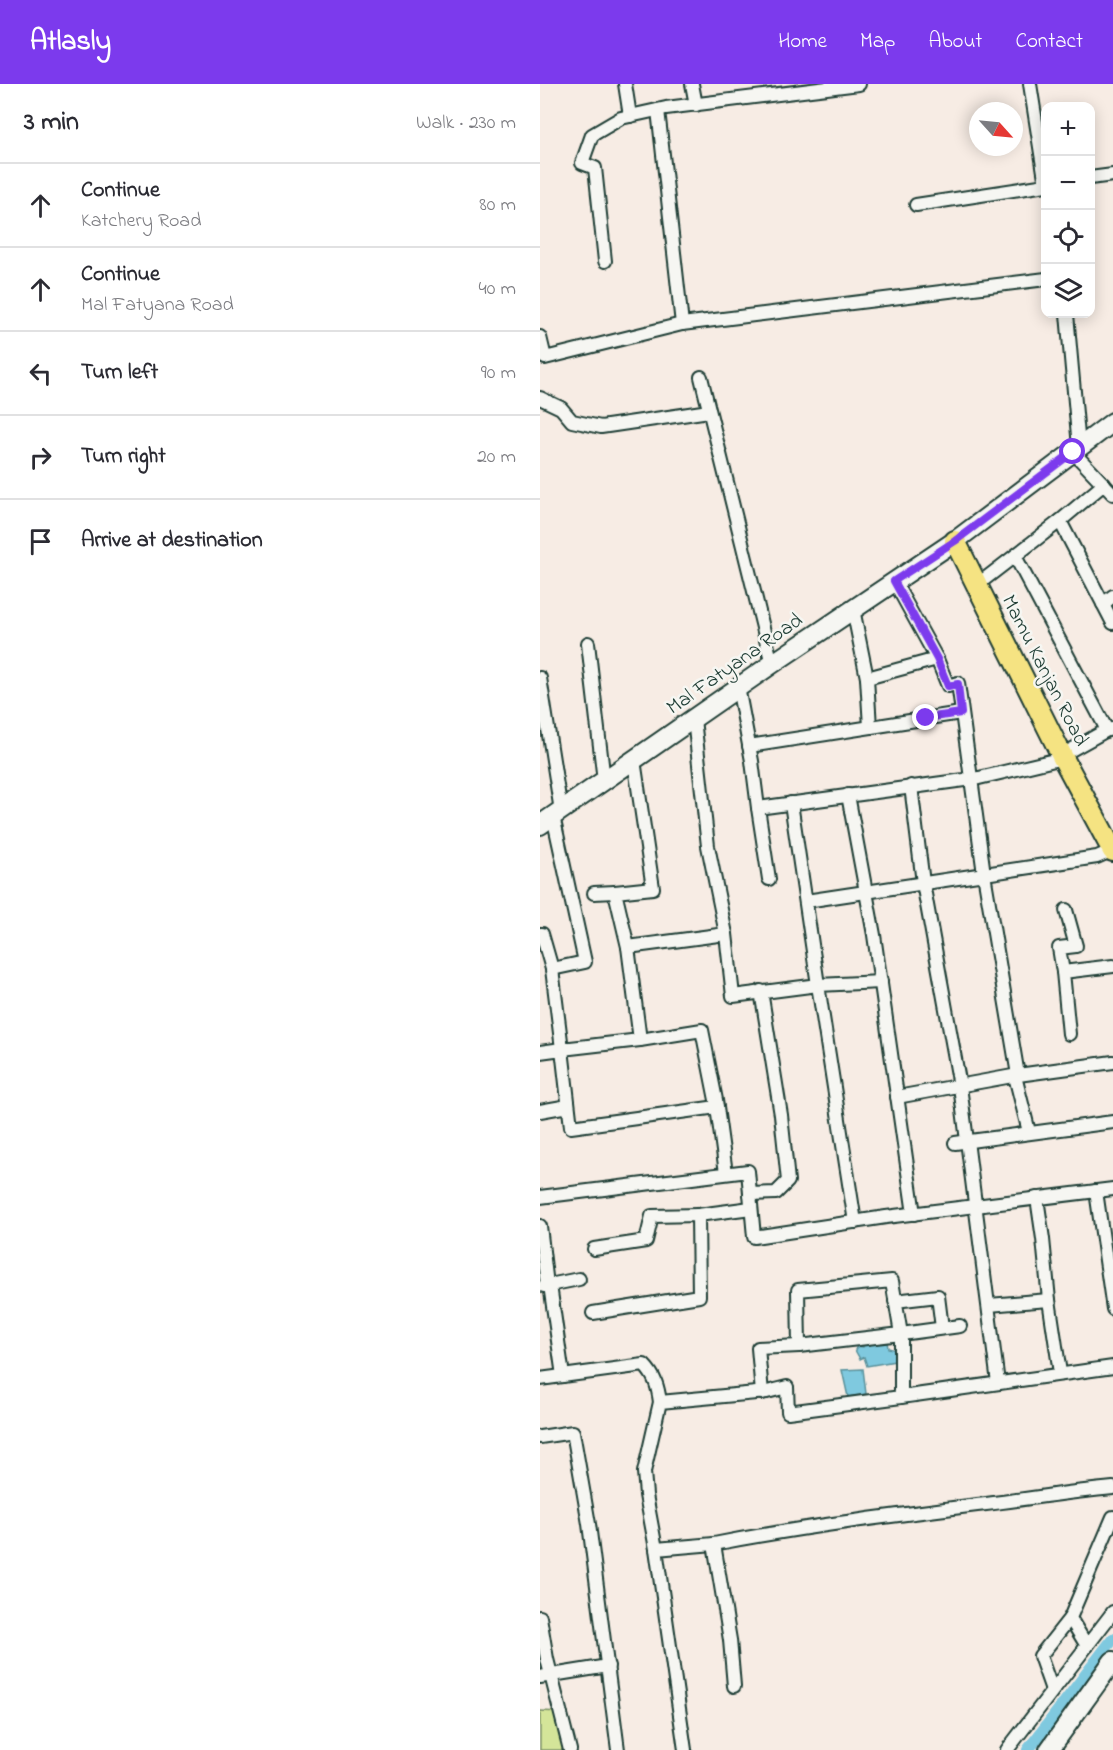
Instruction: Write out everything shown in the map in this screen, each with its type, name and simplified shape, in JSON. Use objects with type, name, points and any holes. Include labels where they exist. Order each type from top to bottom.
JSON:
[{"type":"main road","name":"Mal Fatyana Road","points":[[551,817],[738,687],[955,541],[1113,422]]},
{"type":"main road","name":"Mamu Kanjan Road","points":[[955,541],[1062,757],[1111,844]]},
{"type":"main road","points":[[1049,1750],[1113,1661]]},
{"type":"street","points":[[625,84],[630,116]]},
{"type":"street","points":[[692,84],[696,105]]},
{"type":"street","points":[[605,261],[596,168],[582,163],[592,135],[621,118],[658,110],[859,84]]},
{"type":"street","points":[[1030,84],[1041,156]]},
{"type":"street","points":[[658,110],[682,324]]},
{"type":"street","points":[[1095,177],[1113,174]]},
{"type":"street","points":[[916,205],[1041,186]]},
{"type":"street","points":[[540,337],[545,358],[682,324],[1041,280]]},
{"type":"street","points":[[1066,318],[1076,450],[1113,494]]},
{"type":"street","points":[[701,377],[772,664]]},
{"type":"street","points":[[540,398],[561,408],[572,421],[601,427],[709,411]]},
{"type":"street","points":[[977,585],[1104,484]]},
{"type":"street","points":[[1060,521],[1108,600],[1113,623]]},
{"type":"street","points":[[758,808],[972,779],[1062,757],[1110,730],[1015,556]]},
{"type":"street","points":[[894,581],[937,659],[948,686],[958,684],[984,874],[1016,1075],[1029,1132]]},
{"type":"street","points":[[853,609],[867,678],[870,727]]},
{"type":"street","points":[[588,643],[604,781]]},
{"type":"street","points":[[867,678],[937,659]]},
{"type":"street","points":[[540,678],[551,817],[585,962],[552,969]]},
{"type":"street","points":[[738,687],[769,879]]},
{"type":"street","points":[[749,746],[961,713]]},
{"type":"street","points":[[694,719],[708,846],[726,934],[733,996],[761,991],[881,982]]},
{"type":"street","points":[[594,893],[653,888],[634,760]]},
{"type":"street","points":[[911,786],[923,882],[960,1086],[961,1142],[977,1206],[998,1383]]},
{"type":"street","points":[[848,795],[881,982],[914,1214]]},
{"type":"street","points":[[791,803],[855,1222]]},
{"type":"street","points":[[806,901],[1097,857],[1111,844]]},
{"type":"street","points":[[615,892],[628,947],[640,1040]]},
{"type":"street","points":[[1066,910],[1076,946],[1059,948],[1069,1034]]},
{"type":"street","points":[[540,934],[542,934],[552,969],[571,1127],[717,1107]]},
{"type":"street","points":[[628,947],[726,934]]},
{"type":"street","points":[[1063,972],[1113,966]]},
{"type":"street","points":[[750,1194],[776,1192],[788,1181],[781,1115],[761,991]]},
{"type":"street","points":[[540,1052],[702,1030],[717,1107],[726,1173]]},
{"type":"street","points":[[897,1097],[1016,1075],[1113,1062]]},
{"type":"street","points":[[540,1111],[568,1106]]},
{"type":"street","points":[[961,1142],[1113,1122]]},
{"type":"street","points":[[540,1197],[748,1171],[754,1237],[1113,1189]]},
{"type":"street","points":[[1096,1191],[1111,1277],[1113,1308]]},
{"type":"street","points":[[1037,1198],[1060,1373]]},
{"type":"street","points":[[594,1249],[646,1241],[652,1216],[698,1215],[751,1208]]},
{"type":"street","points":[[593,1313],[699,1296],[698,1215]]},
{"type":"street","points":[[540,1226],[545,1286],[563,1376]]},
{"type":"street","points":[[545,1286],[579,1279]]},
{"type":"street","points":[[799,1346],[798,1290],[891,1281],[901,1334],[901,1397]]},
{"type":"street","points":[[895,1301],[938,1296],[942,1328]]},
{"type":"street","points":[[989,1305],[1049,1300]]},
{"type":"street","points":[[762,1393],[758,1348],[799,1346],[960,1326]]},
{"type":"street","points":[[540,1379],[644,1365],[653,1374],[660,1402],[644,1472],[685,1750]]},
{"type":"street","points":[[660,1402],[762,1393],[787,1388],[788,1412],[1113,1367]]},
{"type":"street","points":[[540,1437],[573,1432],[589,1524],[618,1750]]},
{"type":"street","points":[[656,1549],[714,1544],[872,1519],[1066,1492],[1113,1488]]},
{"type":"street","points":[[1052,1690],[1040,1656],[1070,1618],[1113,1518]]},
{"type":"street","points":[[714,1544],[730,1640],[734,1686]]},
{"type":"street","points":[[1007,1750],[1113,1612]]},
{"type":"street","points":[[540,1617],[546,1676],[570,1750]]},
{"type":"street","points":[[1070,1618],[1087,1646]]},
{"type":"street","points":[[546,1676],[608,1666]]},
{"type":"green space","points":[[540,1711],[562,1712],[570,1750],[540,1750]]},
{"type":"water","points":[[865,1338],[883,1339],[887,1342],[888,1348],[896,1350],[895,1361],[867,1366],[864,1357],[860,1359],[855,1350],[857,1346],[863,1347]]},
{"type":"water","points":[[863,1369],[866,1394],[848,1397],[842,1370]]},
{"type":"waterway","points":[[1028,1750],[1113,1639]]},
{"type":"route","points":[[926,718],[961,713],[958,684],[948,686],[937,659],[894,581],[955,541],[1073,452]]}]
